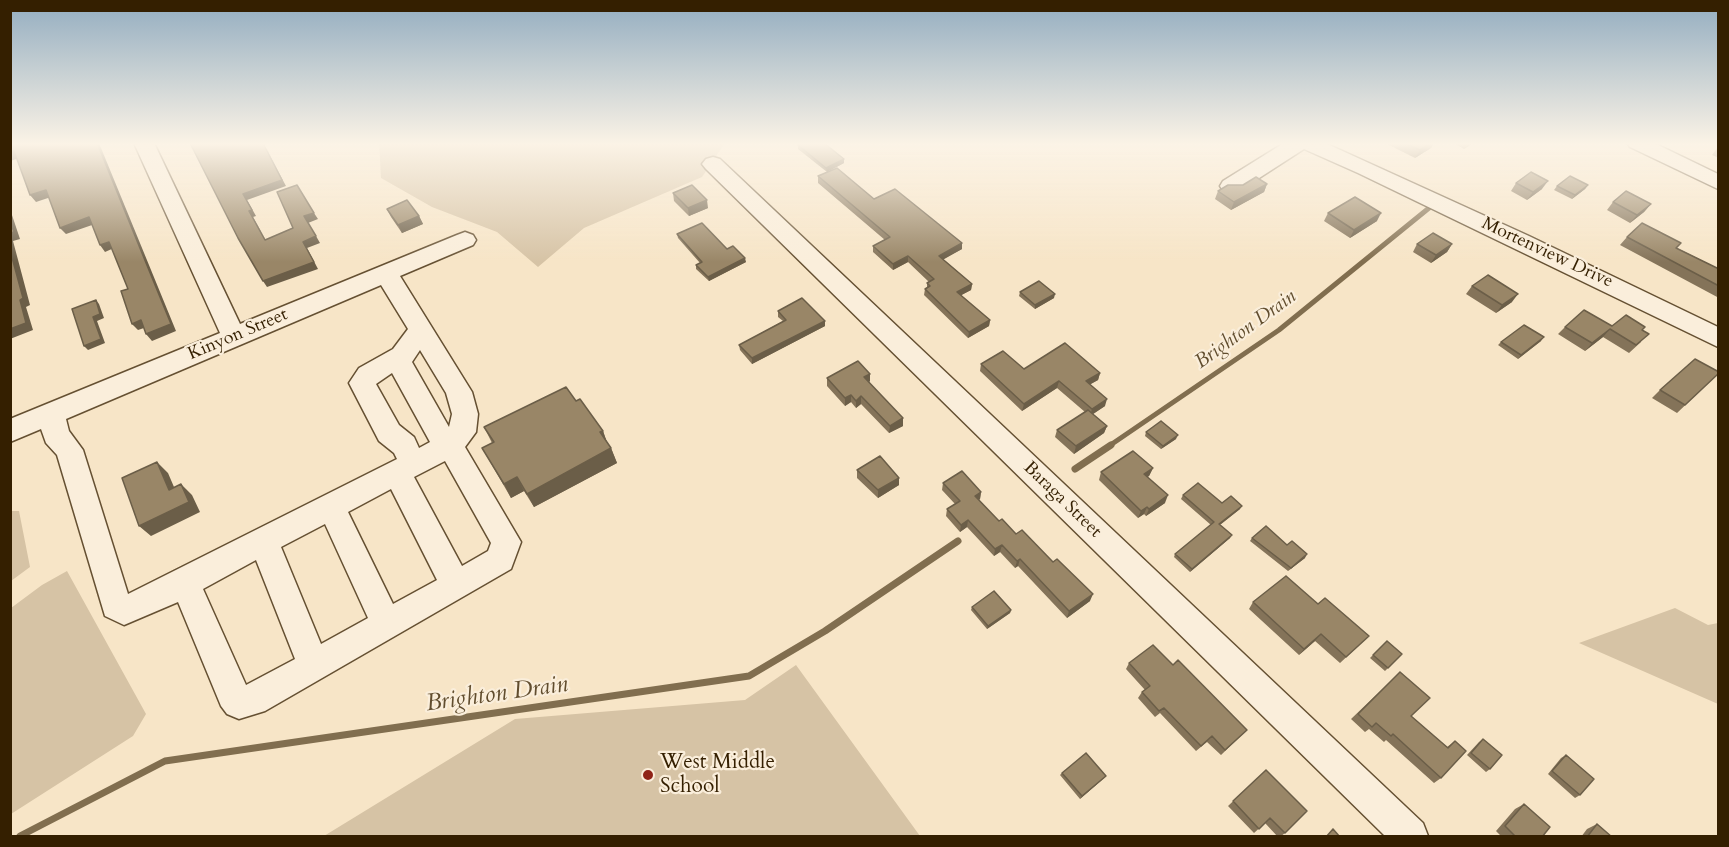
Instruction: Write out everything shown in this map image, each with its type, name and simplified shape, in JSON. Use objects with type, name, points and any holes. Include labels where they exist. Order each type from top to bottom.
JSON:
[{"type":"street","points":[[162,183],[234,337]]},
{"type":"street","name":"Baraga Street","points":[[732,183],[1410,837]]},
{"type":"street","points":[[1231,186],[1236,183]]},
{"type":"street","name":"Mortenview Drive","points":[[1397,183],[1541,250],[1719,338]]},
{"type":"street","name":"Kinyon Street","points":[[10,431],[465,240]]},
{"type":"street","points":[[52,414],[56,435],[69,450],[116,606],[124,611],[185,583],[449,446],[462,432],[465,414],[459,392],[386,273]]},
{"type":"street","points":[[421,330],[397,359],[368,375],[362,383],[389,434],[404,445],[405,468],[456,585]]},
{"type":"street","points":[[185,583],[233,695],[239,703],[253,700],[500,560],[505,552],[506,542],[397,359]]},
{"type":"street","points":[[331,507],[387,624]]},
{"type":"street","points":[[264,542],[314,666]]},
{"type":"shaded area","points":[[389,183],[689,183],[584,228],[538,267],[497,232],[432,207]]},
{"type":"shaded area","points":[[11,511],[19,511],[30,567],[11,581]]},
{"type":"shaded area","points":[[67,571],[146,714],[133,736],[11,814],[11,608],[42,585]]},
{"type":"shaded area","points":[[1675,608],[1708,625],[1718,623],[1718,704],[1579,643]]},
{"type":"shaded area","name":"West Middle School","points":[[796,665],[920,836],[324,836],[515,719],[745,700]]},
{"type":"building","points":[[25,183],[113,183],[171,324],[146,334],[141,320],[132,324],[121,291],[128,289],[109,242],[100,245],[89,217],[60,228],[46,190],[30,195]]},
{"type":"building","points":[[210,183],[275,183],[243,194],[252,210],[249,211],[265,240],[293,228],[277,192],[297,185],[314,213],[304,216],[316,236],[303,242],[314,262],[263,281]]},
{"type":"building","points":[[826,183],[854,183],[874,199],[895,189],[962,243],[939,256],[972,284],[957,292],[990,320],[969,332],[925,289],[930,286],[927,283],[934,279],[908,256],[893,264],[873,246],[890,237]]},
{"type":"building","points":[[1247,183],[1267,184],[1234,202],[1218,191],[1228,185],[1243,185]]},
{"type":"building","points":[[1517,183],[1546,183],[1533,192]]},
{"type":"building","points":[[1562,183],[1583,183],[1588,185],[1575,195],[1557,186]]},
{"type":"building","points":[[692,185],[707,200],[688,208],[673,193]]},
{"type":"building","points":[[1626,191],[1651,204],[1637,215],[1613,202]]},
{"type":"building","points":[[1355,197],[1381,213],[1354,230],[1328,213]]},
{"type":"building","points":[[407,200],[419,216],[398,225],[387,209]]},
{"type":"building","points":[[10,221],[14,232],[10,233]]},
{"type":"building","points":[[702,223],[727,249],[733,246],[745,258],[708,277],[696,265],[702,262],[677,234]]},
{"type":"building","points":[[1642,223],[1681,243],[1676,248],[1719,269],[1719,286],[1627,237]]},
{"type":"building","points":[[1433,233],[1452,244],[1436,255],[1417,244]]},
{"type":"building","points":[[10,250],[23,298],[20,300],[26,323],[10,329]]},
{"type":"building","points":[[1488,275],[1518,294],[1502,305],[1472,286]]},
{"type":"building","points":[[1039,281],[1055,294],[1035,305],[1020,292]]},
{"type":"building","points":[[802,298],[825,321],[752,358],[739,345],[786,320],[778,311]]},
{"type":"building","points":[[96,300],[100,314],[93,317],[101,339],[84,346],[72,309]]},
{"type":"building","points":[[1584,310],[1612,326],[1626,315],[1645,327],[1642,330],[1649,334],[1636,345],[1610,329],[1592,343],[1565,327]]},
{"type":"building","points":[[1524,325],[1544,337],[1521,355],[1501,342]]},
{"type":"building","points":[[1065,343],[1100,373],[1086,381],[1107,399],[1092,409],[1059,381],[1024,404],[981,364],[1003,351],[1024,369]]},
{"type":"building","points":[[1695,359],[1719,373],[1685,405],[1660,390]]},
{"type":"building","points":[[858,361],[870,374],[864,377],[903,418],[890,426],[861,396],[856,401],[851,395],[845,398],[827,378]]},
{"type":"building","points":[[566,387],[576,401],[580,399],[603,431],[600,432],[611,448],[527,494],[517,477],[504,484],[482,448],[494,442],[484,427]]},
{"type":"building","points":[[1088,410],[1107,426],[1076,446],[1057,430]]},
{"type":"building","points":[[1161,421],[1178,435],[1163,446],[1146,432]]},
{"type":"building","points":[[1133,451],[1153,468],[1144,474],[1168,495],[1149,509],[1147,507],[1141,511],[1101,472]]},
{"type":"building","points":[[880,456],[899,478],[878,490],[857,470]]},
{"type":"building","points":[[157,462],[169,490],[181,484],[189,502],[139,526],[122,478]]},
{"type":"building","points":[[962,471],[981,492],[975,496],[999,521],[1002,519],[1016,534],[1022,530],[1053,562],[1057,559],[1093,594],[1069,611],[1020,559],[1017,561],[1002,545],[995,549],[968,520],[961,525],[947,509],[960,501],[943,483]]},
{"type":"building","points":[[1198,483],[1222,503],[1231,496],[1242,506],[1219,524],[1232,535],[1192,569],[1175,554],[1214,522],[1183,495]]},
{"type":"building","points":[[1266,526],[1287,545],[1292,541],[1307,554],[1291,568],[1252,538]]},
{"type":"building","points":[[1286,576],[1318,604],[1325,598],[1369,636],[1346,657],[1321,634],[1304,649],[1253,602]]},
{"type":"building","points":[[994,591],[1011,610],[988,626],[972,607]]},
{"type":"building","points":[[1387,641],[1402,654],[1388,668],[1373,655]]},
{"type":"building","points":[[1153,645],[1173,665],[1178,660],[1247,730],[1225,750],[1212,736],[1201,746],[1164,708],[1159,711],[1142,692],[1150,686],[1129,663]]},
{"type":"building","points":[[1400,672],[1430,698],[1411,716],[1448,748],[1455,741],[1466,751],[1441,778],[1393,734],[1391,736],[1376,723],[1372,727],[1358,714]]},
{"type":"building","points":[[1483,739],[1502,755],[1490,769],[1471,753]]},
{"type":"building","points":[[1086,753],[1106,776],[1082,796],[1062,773]]},
{"type":"building","points":[[1566,755],[1594,779],[1580,795],[1552,771]]},
{"type":"building","points":[[1266,770],[1307,811],[1285,833],[1270,818],[1259,829],[1233,801]]},
{"type":"building","points":[[1524,804],[1550,827],[1542,837],[1516,837],[1505,826]]},
{"type":"building","points":[[1597,824],[1612,837],[1587,837]]},
{"type":"building","points":[[1333,829],[1340,837],[1326,837]]},
{"type":"waterway","name":"Brighton Drain","points":[[1109,446],[1279,330],[1429,208]]},
{"type":"waterway","name":"Brighton Drain","points":[[1075,469],[1111,445]]},
{"type":"waterway","name":"Brighton Drain","points":[[20,836],[165,761],[749,676],[825,631],[958,541]]},
{"type":"place","name":"West Middle School","points":[[648,775]]}]
